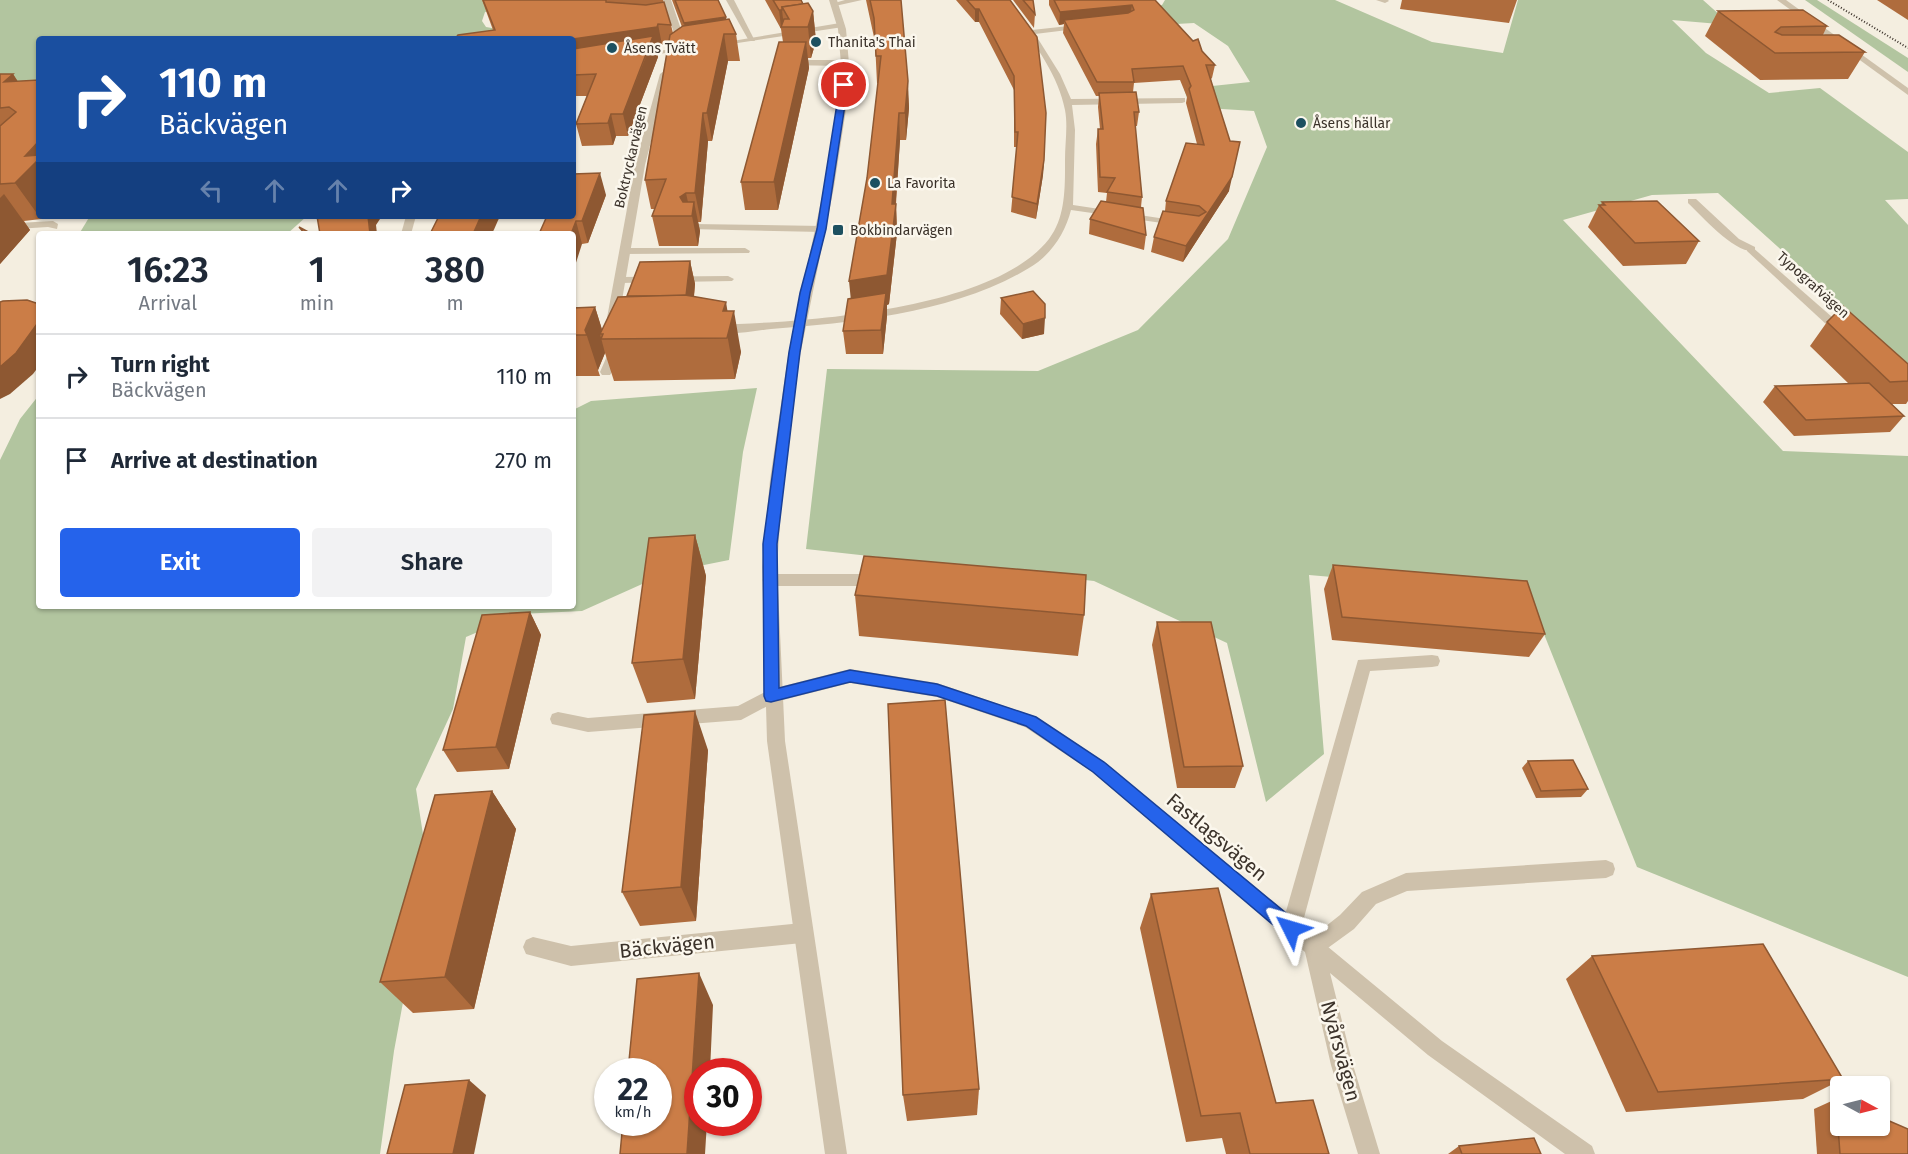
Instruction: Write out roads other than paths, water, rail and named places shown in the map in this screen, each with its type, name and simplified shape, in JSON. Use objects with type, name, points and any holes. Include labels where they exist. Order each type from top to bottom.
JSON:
[{"type":"street","points":[[623,59],[689,49],[671,19],[667,0]]},
{"type":"street","points":[[730,0],[752,39]]},
{"type":"street","points":[[836,1154],[802,933],[771,696],[770,544],[800,324],[822,229],[842,109],[844,63],[840,25],[834,2],[858,0]]},
{"type":"street","points":[[700,330],[800,324],[904,308],[970,292],[1013,273],[1039,256],[1053,241],[1069,207],[1070,134],[1067,102],[1032,32],[1006,0]]},
{"type":"street","points":[[1781,0],[1908,92]]},
{"type":"street","points":[[705,46],[840,25]]},
{"type":"street","points":[[1032,32],[1090,26]]},
{"type":"street","name":"Boktryckarvägen","points":[[606,372],[616,332],[620,280],[640,165],[666,61],[689,49]]},
{"type":"street","points":[[1841,57],[1857,57]]},
{"type":"street","points":[[773,63],[844,63]]},
{"type":"street","points":[[1067,102],[1182,100]]},
{"type":"street","name":"Typografvägen","points":[[1692,201],[1735,242],[1751,249],[1856,344]]},
{"type":"street","points":[[1069,207],[1196,226]]},
{"type":"street","points":[[0,227],[53,224],[53,227]]},
{"type":"street","points":[[693,227],[822,229]]},
{"type":"street","points":[[625,251],[745,251]]},
{"type":"street","points":[[620,280],[728,279]]},
{"type":"street","points":[[770,580],[889,580]]},
{"type":"street","points":[[1291,929],[1364,665],[1432,661]]},
{"type":"street","name":"Fastlagsvägen","points":[[771,696],[850,676],[937,690],[1031,722],[1098,767],[1435,1048],[1584,1154]]},
{"type":"street","points":[[558,719],[588,725],[741,713],[771,696]]},
{"type":"street","points":[[1314,948],[1347,922],[1369,898],[1406,882],[1606,869]]},
{"type":"street","name":"Bäckvägen","points":[[533,947],[571,956],[802,933]]},
{"type":"street","name":"Nyårsvägen","points":[[1314,948],[1342,1065],[1370,1154]]},
{"type":"railway","points":[[1828,0],[1908,48]]},
{"type":"place","name":"Thanita's Thai","points":[[816,42]]},
{"type":"place","name":"Åsens Tvätt","points":[[612,48]]},
{"type":"place","name":"Åsens hällar","points":[[1301,123]]},
{"type":"place","name":"La Favorita","points":[[875,183]]},
{"type":"place","name":"Bokbindarvägen","points":[[838,230]]}]
